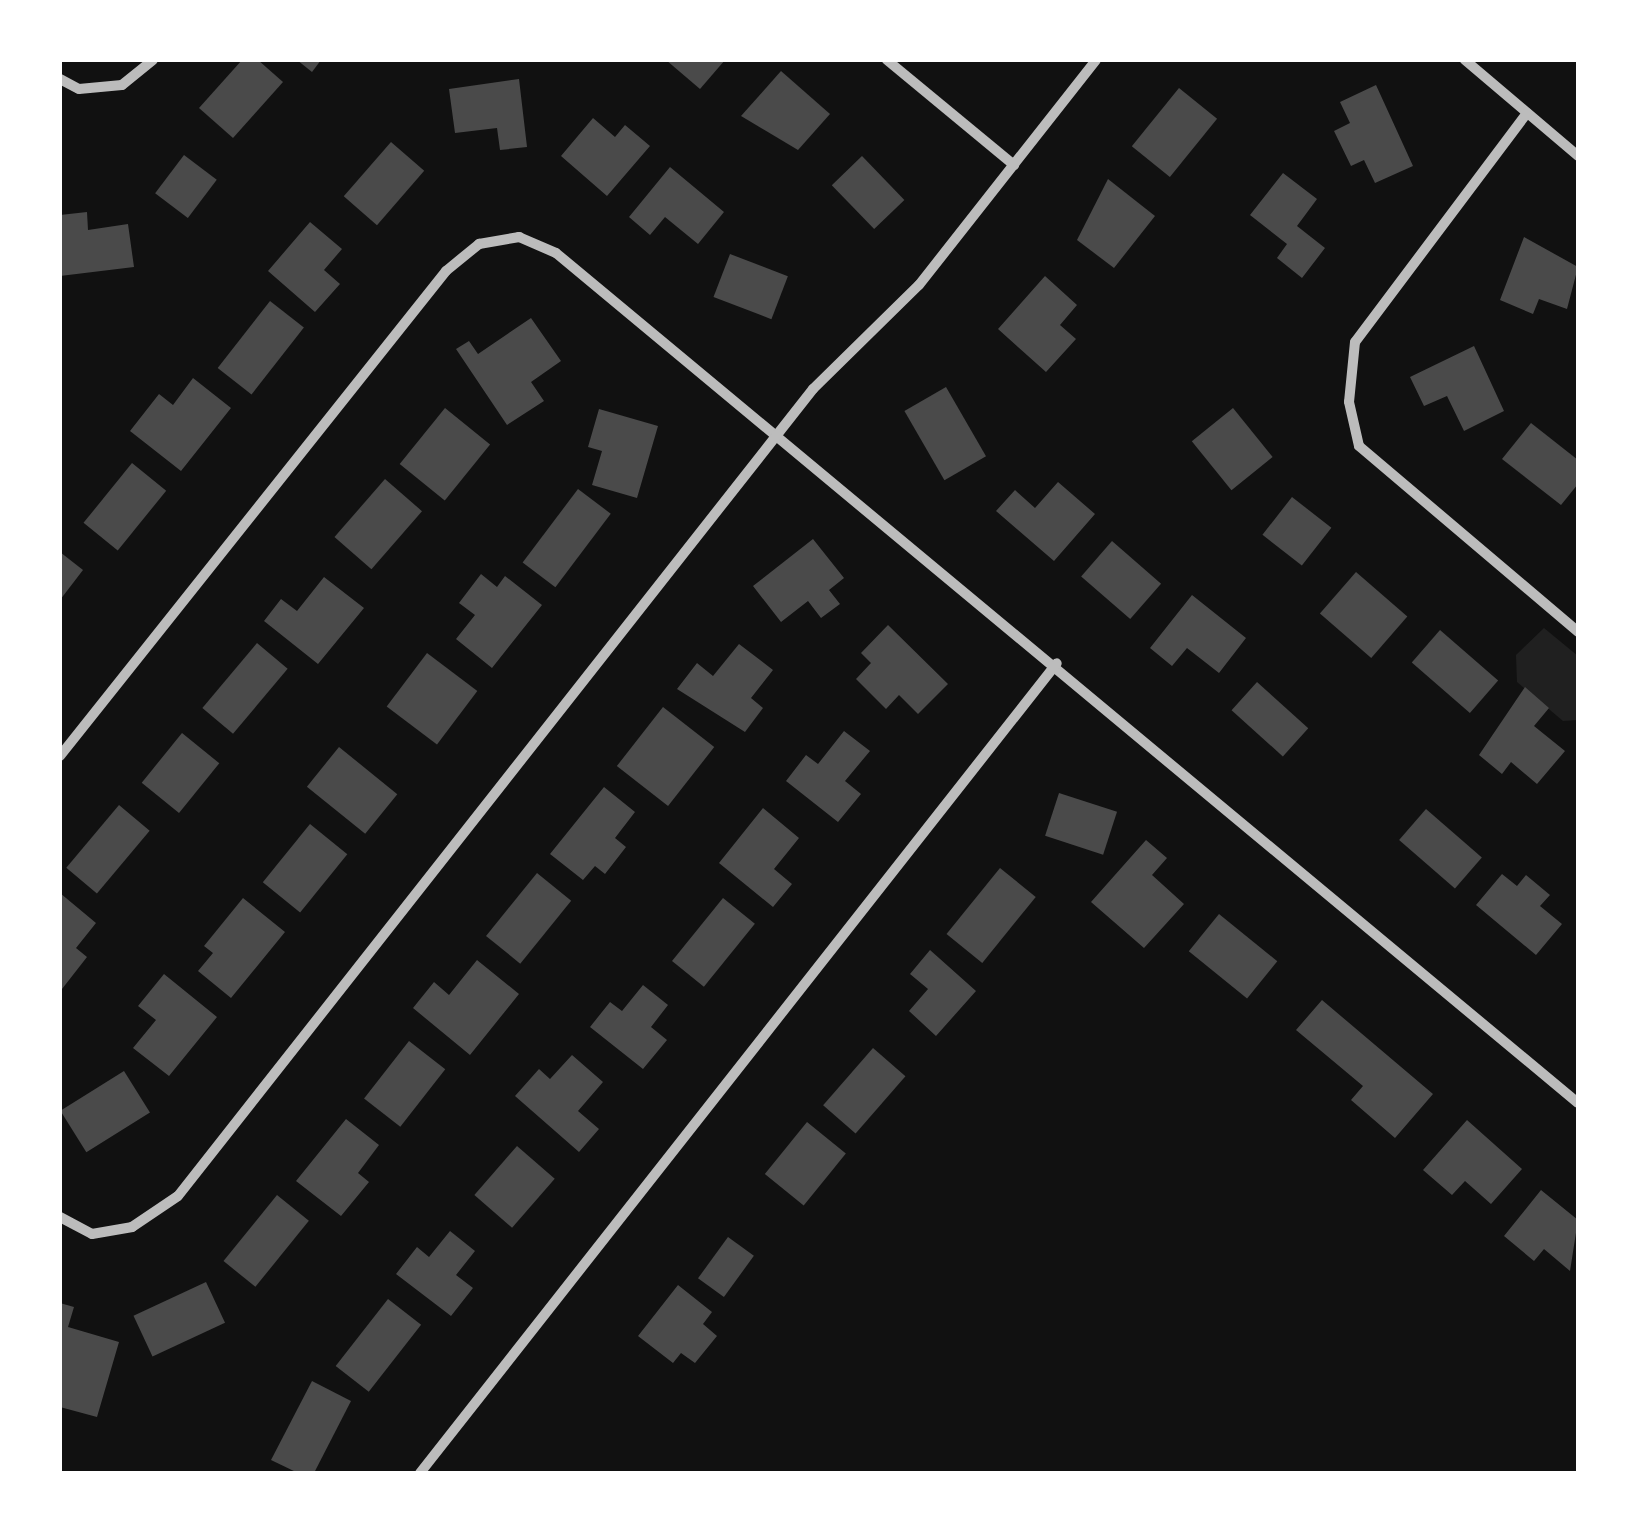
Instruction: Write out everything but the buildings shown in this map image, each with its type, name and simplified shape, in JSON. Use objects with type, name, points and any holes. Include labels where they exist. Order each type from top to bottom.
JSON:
[{"type":"street","points":[[60,78],[79,89],[122,85],[153,60]]},
{"type":"street","points":[[888,60],[1014,166]]},
{"type":"street","points":[[60,1217],[92,1234],[132,1227],[178,1196],[776,435],[919,285],[1096,60]]},
{"type":"street","points":[[1464,60],[1578,156]]},
{"type":"street","points":[[1527,113],[1355,342],[1346,370],[1360,446],[1578,632]]},
{"type":"street","points":[[60,756],[446,271],[479,244],[519,237],[556,253],[1057,664],[1578,1103]]},
{"type":"street","points":[[420,1473],[1057,664]]},
{"type":"shaded area","points":[[1544,628],[1578,656],[1578,720],[1563,721],[1517,682],[1516,655]]}]
